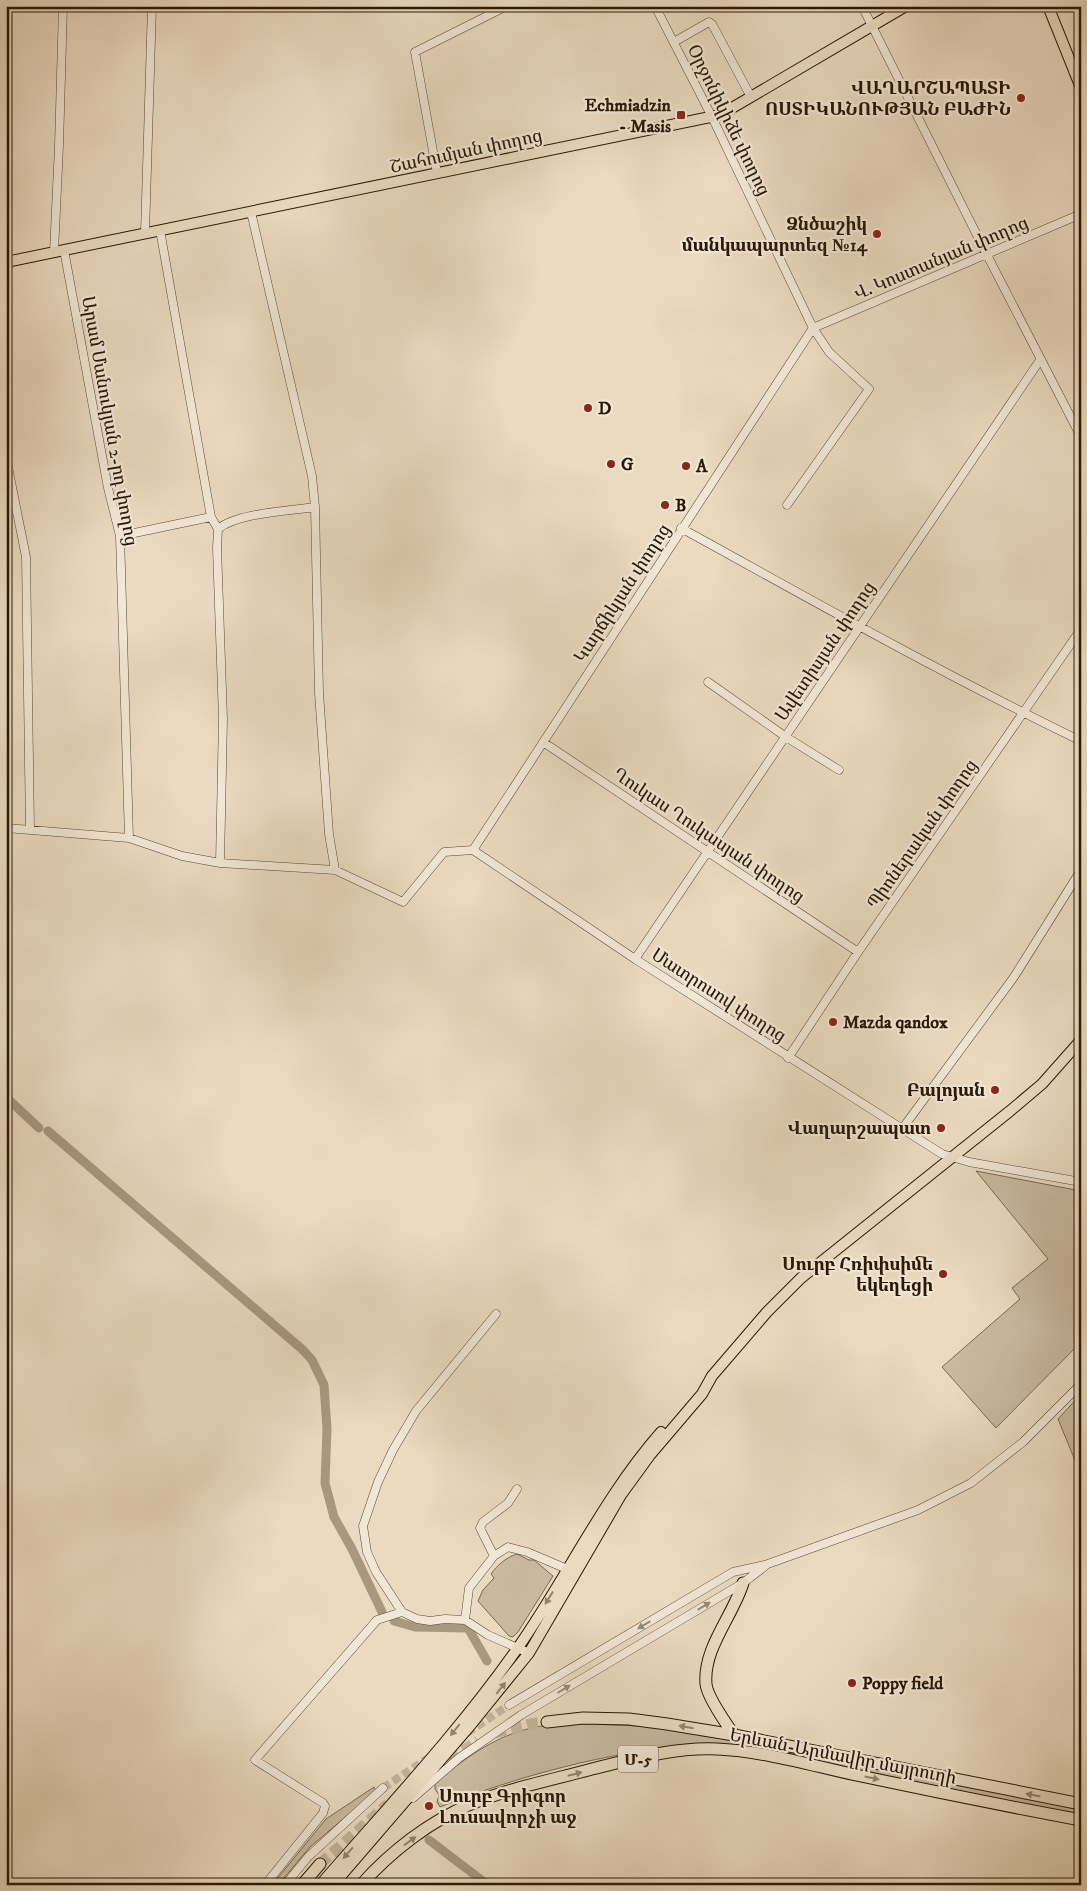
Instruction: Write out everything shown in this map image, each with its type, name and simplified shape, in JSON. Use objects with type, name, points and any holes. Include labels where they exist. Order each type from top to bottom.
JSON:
[{"type":"highway","points":[[734,1735],[725,1722],[706,1684],[709,1658],[738,1598],[743,1583]]},
{"type":"highway","name":"Երևան-Արմավիր մայրուղի","points":[[547,1722],[583,1718],[628,1719],[734,1735],[1081,1804]]},
{"type":"highway","name":"Երևան-Արմավիր մայրուղի","points":[[360,1885],[396,1851],[437,1822],[470,1805],[512,1790],[549,1780],[680,1750],[717,1749],[755,1753],[943,1794],[1081,1820]]},
{"type":"highway","points":[[302,1885],[320,1864]]},
{"type":"main road","name":"Շահումյան փողոց","points":[[6,262],[720,115],[906,6]]},
{"type":"main road","points":[[1048,6],[1081,88]]},
{"type":"main road","points":[[320,1885],[446,1740],[489,1687],[518,1648],[622,1480],[643,1452],[700,1386],[712,1376],[767,1312],[801,1278],[1042,1084],[1081,1040]]},
{"type":"main road","points":[[333,1885],[470,1727],[529,1653],[621,1495],[650,1455],[702,1394],[712,1376]]},
{"type":"street","name":"Արամ Մանուկյան 2-րդ փողոց","points":[[63,6],[59,146],[59,251],[108,488],[120,536],[129,838]]},
{"type":"street","points":[[145,234],[152,6]]},
{"type":"street","points":[[437,173],[415,52],[507,6]]},
{"type":"street","points":[[656,8],[665,6]]},
{"type":"street","points":[[862,6],[986,256],[1081,437]]},
{"type":"street","name":"Օրջոնիկիձե փողոց","points":[[656,8],[712,117],[813,328],[829,352],[869,389],[787,505]]},
{"type":"street","points":[[674,42],[709,22],[712,24],[751,97]]},
{"type":"street","points":[[250,212],[312,476],[315,507],[319,693],[329,834],[335,870]]},
{"type":"street","name":"Վ. Կոստանյան փողոց","points":[[813,328],[1081,214]]},
{"type":"street","points":[[160,230],[211,516],[218,529],[223,719],[220,863]]},
{"type":"street","name":"Կարճիկյան փողոց","points":[[473,850],[813,328]]},
{"type":"street","name":"Ավետիսյան փողոց","points":[[635,959],[1040,360]]},
{"type":"street","points":[[6,456],[26,557],[30,830]]},
{"type":"street","points":[[218,529],[225,523],[255,516],[315,507]]},
{"type":"street","points":[[120,536],[211,516]]},
{"type":"street","points":[[682,528],[860,627],[1081,741]]},
{"type":"street","name":"Պիոներական փողոց","points":[[788,1058],[858,952],[1081,629]]},
{"type":"street","points":[[708,682],[786,737],[839,770]]},
{"type":"street","name":"Ղուկաս Ղուկասյան փողոց","points":[[542,742],[858,952]]},
{"type":"street","points":[[6,828],[129,838],[182,856],[220,863],[335,870],[403,902],[444,852],[473,850]]},
{"type":"street","name":"Մատրոսով փողոց","points":[[473,850],[635,959],[788,1058],[942,1154],[969,1162],[1081,1182]]},
{"type":"street","points":[[902,1129],[1014,977],[1081,870]]},
{"type":"street","points":[[496,1314],[416,1411],[389,1458],[378,1482],[363,1526],[367,1552],[376,1572],[402,1612],[417,1619],[430,1621],[445,1619],[465,1620],[488,1635],[529,1653]]},
{"type":"street","points":[[509,1706],[733,1572],[765,1565],[918,1510],[971,1483],[1023,1442],[1081,1384]]},
{"type":"street","points":[[494,1556],[480,1528],[483,1522],[508,1503],[517,1489]]},
{"type":"street","points":[[465,1620],[469,1588],[494,1556],[508,1547],[527,1552],[567,1569]]},
{"type":"street","points":[[398,1810],[459,1758],[521,1714],[743,1583],[765,1565]]},
{"type":"street","points":[[265,1885],[323,1814],[326,1806],[255,1760],[377,1620],[402,1612]]},
{"type":"street","points":[[285,1885],[308,1857],[383,1788]]},
{"type":"shaded area","points":[[976,1171],[1081,1191],[1081,1342],[996,1428],[942,1367],[1020,1299],[1012,1288],[1048,1259]]},
{"type":"shaded area","points":[[1081,1394],[1081,1475],[1058,1419]]},
{"type":"shaded area","points":[[517,1554],[529,1560],[534,1560],[553,1576],[513,1637],[509,1636],[478,1601],[483,1590],[494,1578],[491,1574],[493,1571],[506,1559]]},
{"type":"shaded area","points":[[588,1724],[640,1726],[695,1732],[1081,1809],[1081,1815],[743,1748],[703,1746],[628,1753],[531,1776],[440,1807],[437,1802],[439,1795],[435,1789],[435,1782],[472,1755],[498,1740],[526,1729],[542,1726]]},
{"type":"shaded area","points":[[374,1787],[376,1791],[310,1847],[278,1885],[272,1885],[326,1819]]},
{"type":"waterway","points":[[6,1097],[39,1128]]},
{"type":"waterway","points":[[48,1131],[303,1350],[312,1360],[324,1385],[327,1429],[325,1483],[334,1517],[352,1549],[382,1612]]},
{"type":"waterway","points":[[394,1621],[415,1627],[468,1628],[487,1661]]},
{"type":"waterway","points":[[429,1840],[488,1885]]},
{"type":"tunnel","points":[[467,1733],[509,1705]]},
{"type":"tunnel","points":[[495,1733],[530,1724],[547,1722]]},
{"type":"tunnel","points":[[435,1768],[478,1741]]},
{"type":"tunnel","points":[[383,1788],[428,1758]]},
{"type":"tunnel","points":[[320,1864],[388,1804]]},
{"type":"place","name":"ՎԱՂԱՐՇԱՊԱՏԻ ՈՍՏԻԿԱՆՈՒԹՅԱՆ ԲԱԺԻՆ","points":[[1021,98]]},
{"type":"place","name":"Echmiadzin - Masis","points":[[681,115]]},
{"type":"place","name":"Ձնծաշիկ մանկապարտեզ №14","points":[[877,234]]},
{"type":"place","name":"D","points":[[588,408]]},
{"type":"place","name":"G","points":[[611,464]]},
{"type":"place","name":"A","points":[[686,466]]},
{"type":"place","name":"B","points":[[665,505]]},
{"type":"place","name":"Mazda qandox","points":[[833,1022]]},
{"type":"place","name":"Բալոյան","points":[[995,1090]]},
{"type":"place","name":"Վաղարշապատ","points":[[941,1128]]},
{"type":"place","name":"Սուրբ Հռիփսիմե եկեղեցի","points":[[943,1274]]},
{"type":"place","name":"Poppy field","points":[[852,1683]]},
{"type":"place","name":"Սուրբ Գրիգոր Լուսավորչի աջ","points":[[429,1806]]}]
